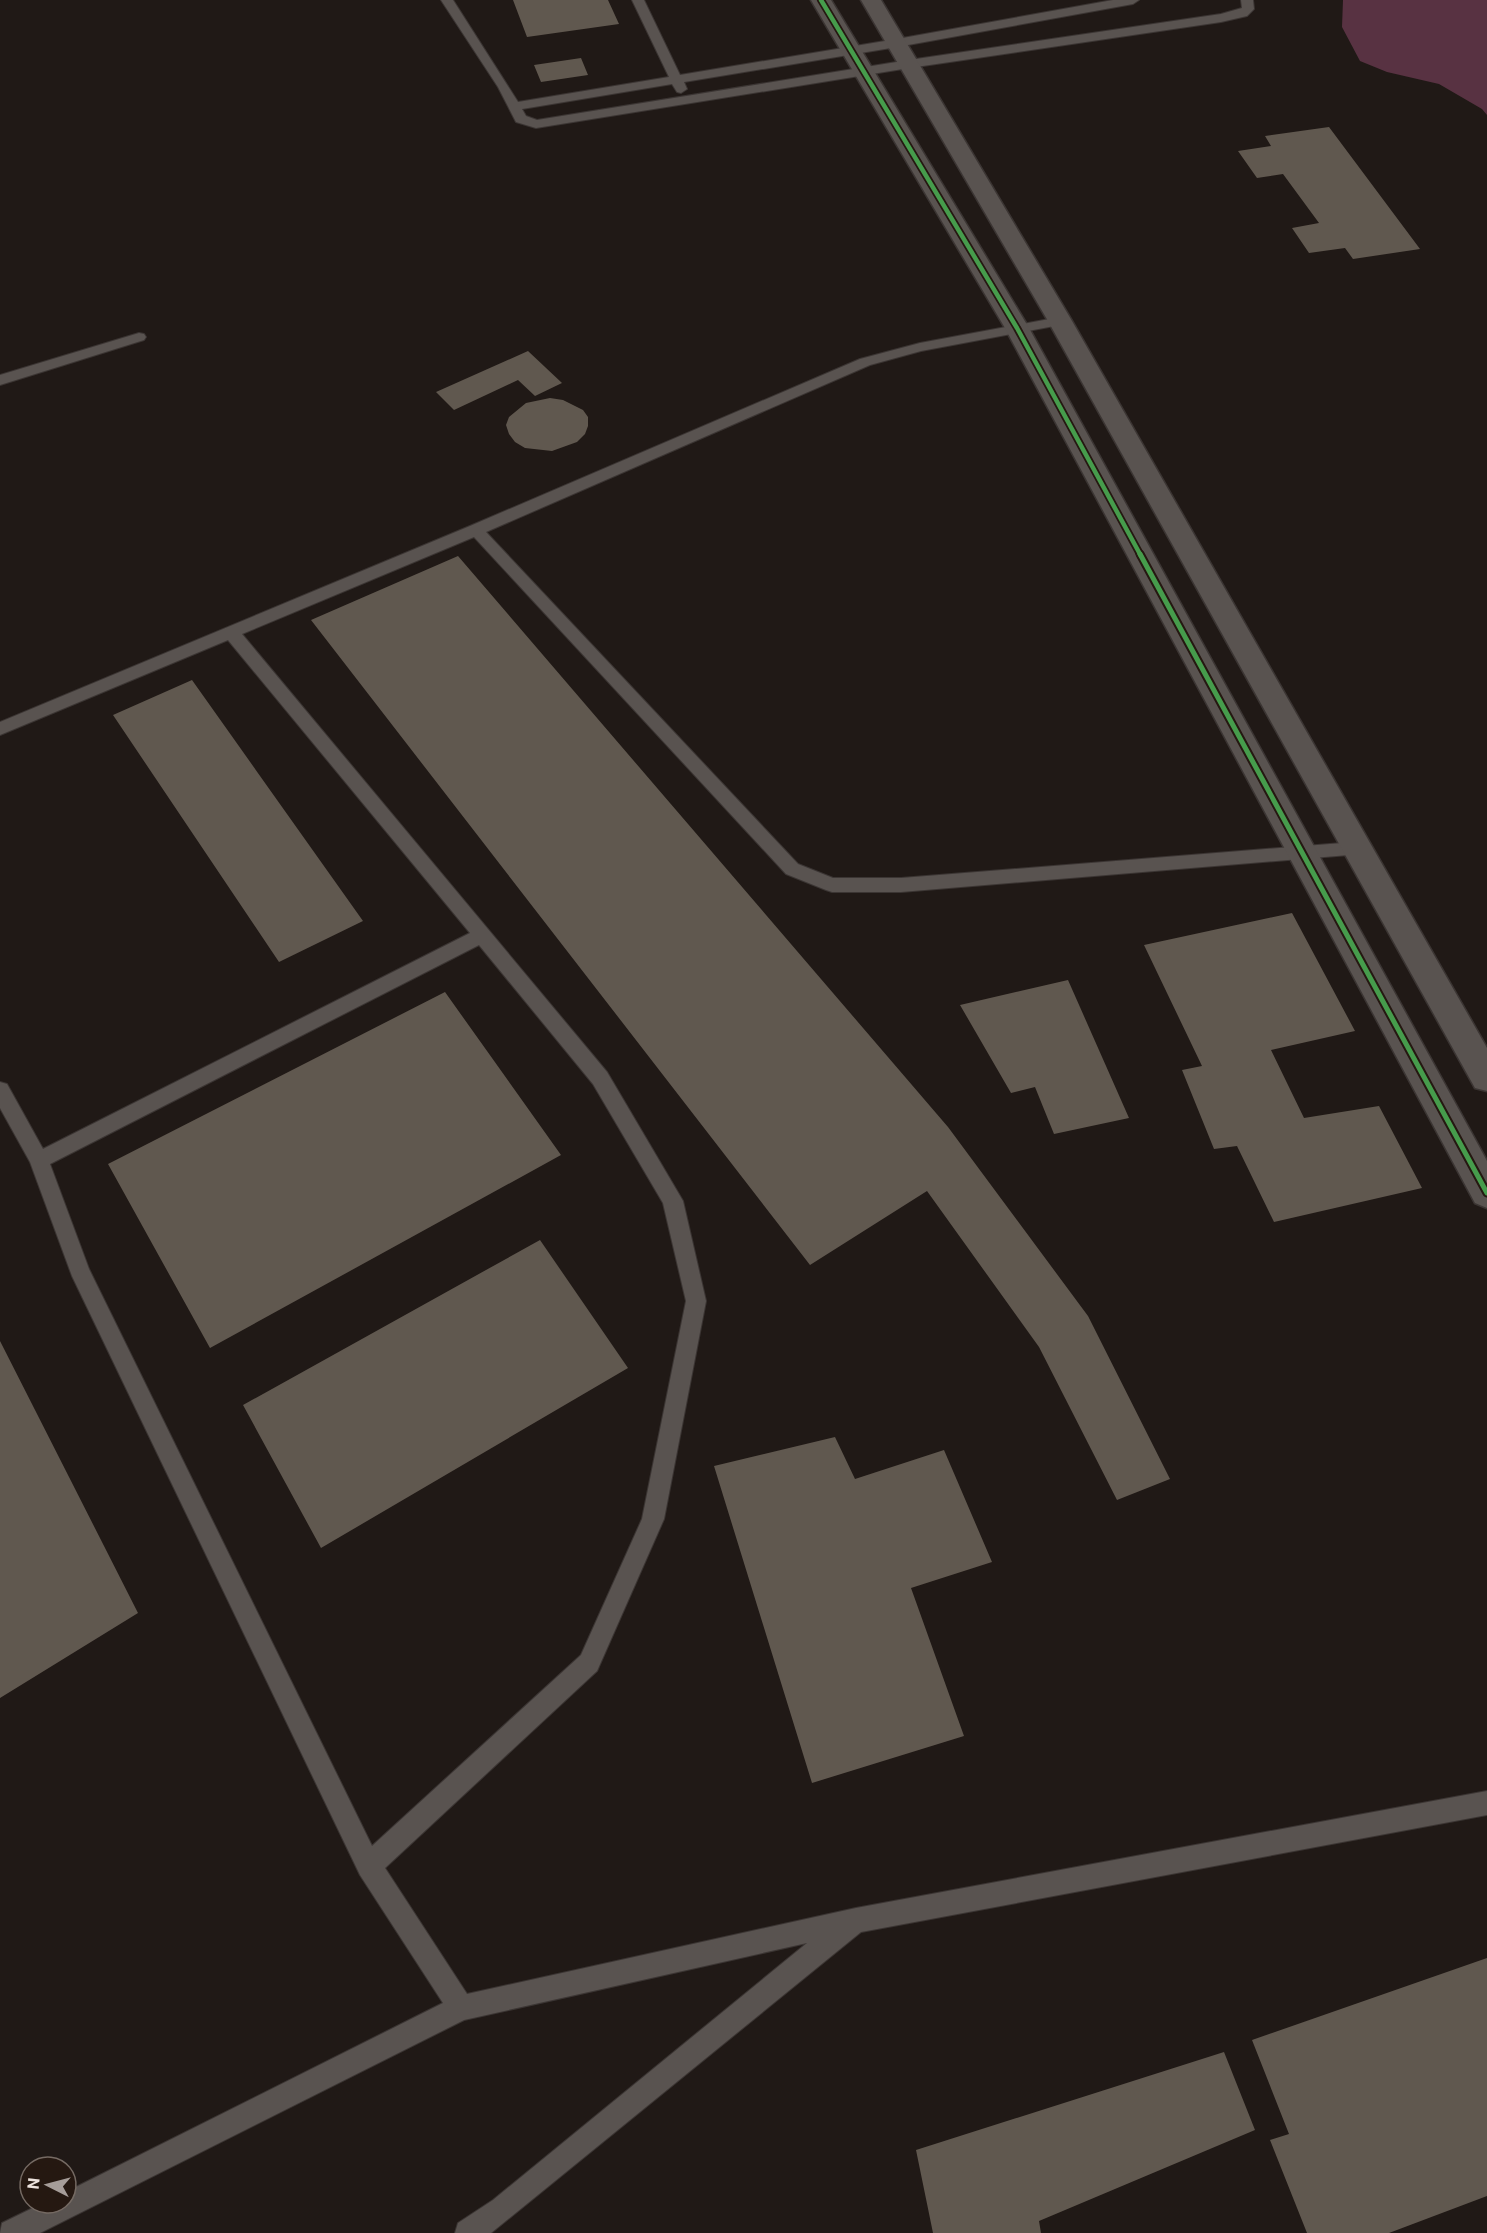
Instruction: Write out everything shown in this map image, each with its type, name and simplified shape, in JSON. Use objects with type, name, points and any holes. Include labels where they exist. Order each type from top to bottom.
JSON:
[{"type":"street","points":[[820,0],[1017,328],[1487,1193]]},
{"type":"street","points":[[872,0],[1060,321],[1487,1078]]},
{"type":"lane","points":[[447,0],[521,119],[536,124],[687,100],[856,61],[903,53],[1221,18],[1243,13],[1248,9],[1247,0]]},
{"type":"lane","points":[[638,0],[687,100]]},
{"type":"lane","points":[[514,106],[675,78],[856,61],[903,53],[1133,0]]},
{"type":"lane","points":[[0,729],[476,530],[865,362],[920,347],[1060,321]]},
{"type":"lane","points":[[0,380],[139,337]]},
{"type":"lane","points":[[476,530],[792,868],[832,885],[901,885],[1356,849]]},
{"type":"lane","points":[[231,632],[600,1078],[673,1201],[696,1301],[653,1519],[589,1663],[369,1866]]},
{"type":"lane","points":[[39,1160],[481,936]]},
{"type":"lane","points":[[0,1090],[39,1160],[79,1270],[369,1866],[461,2008]]},
{"type":"lane","points":[[12,2233],[461,2008],[856,1920],[1487,1803]]},
{"type":"lane","points":[[468,2233],[502,2209],[856,1920]]},
{"type":"shaded area","points":[[1343,0],[1487,0],[1487,115],[1482,109],[1439,84],[1387,72],[1360,61],[1342,27]]},
{"type":"building","points":[[513,0],[608,0],[619,24],[527,37]]},
{"type":"building","points":[[581,58],[588,75],[541,82],[534,65]]},
{"type":"building","points":[[1329,127],[1420,249],[1353,259],[1345,248],[1309,253],[1292,228],[1319,223],[1283,174],[1257,178],[1238,151],[1271,146],[1265,136]]},
{"type":"building","points":[[528,351],[562,383],[535,396],[518,380],[454,410],[436,392]]},
{"type":"building","points":[[550,398],[563,400],[583,410],[588,417],[585,434],[577,442],[552,451],[525,448],[515,442],[506,425],[509,417],[526,403]]},
{"type":"building","points":[[458,556],[948,1127],[1088,1316],[1170,1479],[1117,1500],[1039,1347],[927,1191],[810,1265],[311,620]]},
{"type":"building","points":[[192,680],[363,921],[279,962],[113,715]]},
{"type":"building","points":[[1292,913],[1355,1031],[1271,1050],[1304,1118],[1379,1106],[1422,1188],[1274,1222],[1237,1146],[1214,1149],[1182,1070],[1202,1066],[1144,945]]},
{"type":"building","points":[[1068,980],[1129,1118],[1054,1134],[1035,1087],[1011,1093],[960,1005]]},
{"type":"building","points":[[445,992],[561,1155],[210,1348],[108,1164]]},
{"type":"building","points":[[540,1240],[628,1368],[321,1548],[243,1405]]},
{"type":"building","points":[[0,1341],[138,1613],[0,1698]]},
{"type":"building","points":[[835,1437],[855,1479],[944,1450],[992,1562],[911,1588],[964,1736],[812,1783],[714,1466]]},
{"type":"building","points":[[1487,1958],[1487,2196],[1389,2233],[1307,2233],[1270,2140],[1289,2134],[1252,2040]]},
{"type":"building","points":[[1224,2052],[1255,2130],[1039,2221],[1041,2233],[933,2233],[916,2150]]},
{"type":"cycle path","points":[[821,0],[1017,328],[1487,1193]]}]
